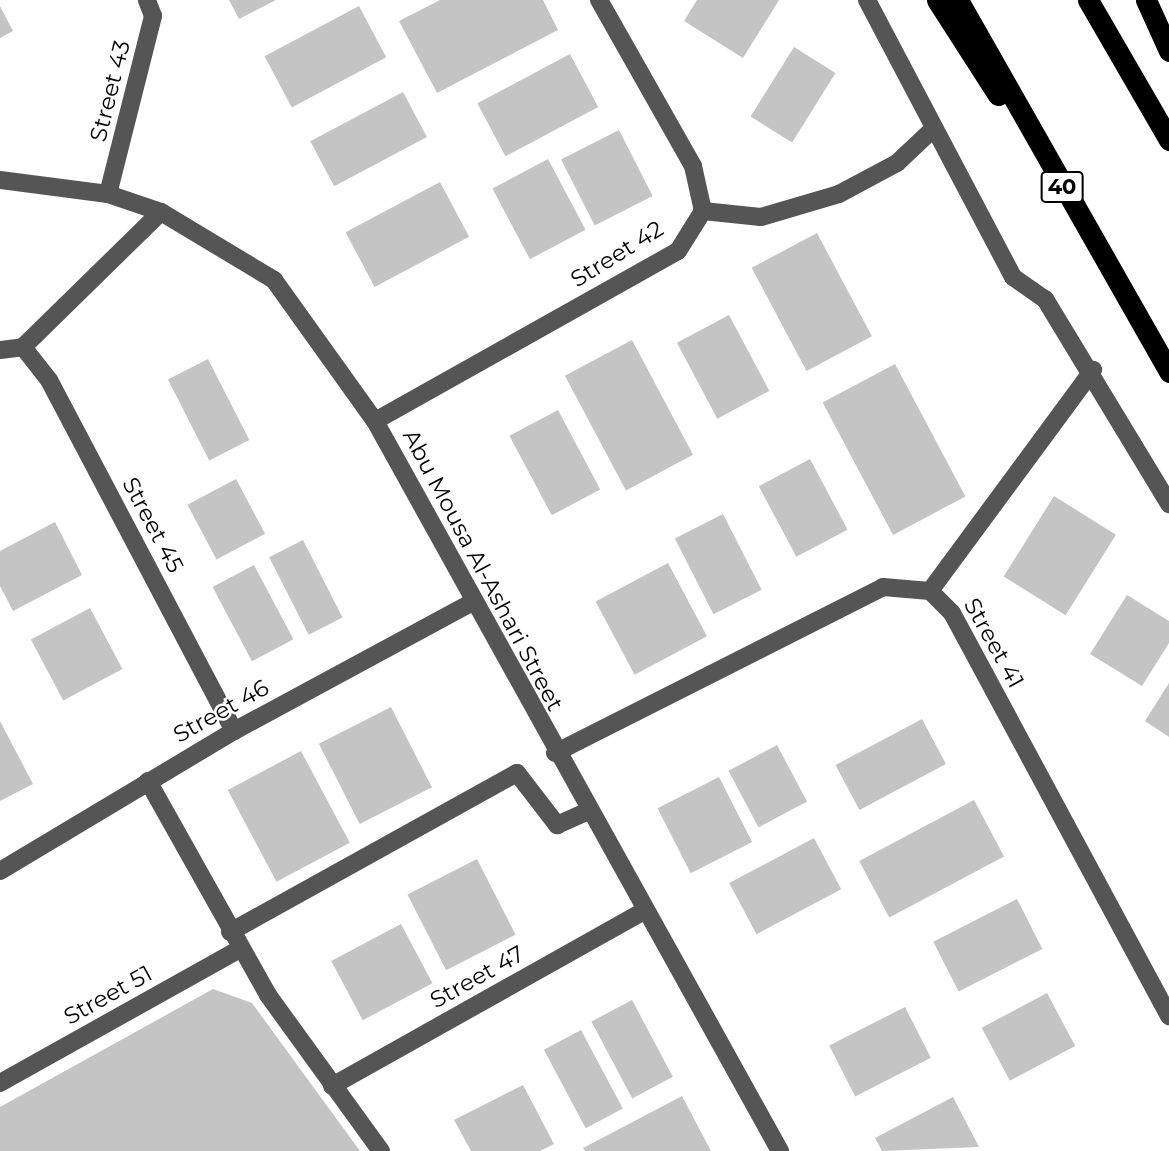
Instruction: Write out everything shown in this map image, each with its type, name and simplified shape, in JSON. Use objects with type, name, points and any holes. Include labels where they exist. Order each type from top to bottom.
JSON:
[{"type":"highway","points":[[937,0],[1047,160]]},
{"type":"highway","name":"40","points":[[958,0],[1169,372]]},
{"type":"highway","points":[[1088,0],[1169,140]]},
{"type":"highway","points":[[1146,0],[1169,51]]},
{"type":"street","name":"Street 43","points":[[108,194],[148,42],[153,16],[147,0]]},
{"type":"street","points":[[599,0],[692,166],[703,211],[761,217],[839,194],[897,163],[932,131]]},
{"type":"street","points":[[867,0],[932,131],[1013,277],[1045,299],[1093,370],[1169,504]]},
{"type":"street","name":"Abu Mousa Al-Ashari Street","points":[[0,180],[108,194],[161,212],[274,281],[375,421],[471,603],[780,1151]]},
{"type":"street","name":"Street 42","points":[[375,421],[678,251],[703,211]]},
{"type":"street","points":[[0,350],[23,347],[161,212]]},
{"type":"street","name":"Street 45","points":[[23,347],[50,380],[234,731]]},
{"type":"street","points":[[930,591],[1093,370]]},
{"type":"street","name":"Street 41","points":[[555,754],[883,587],[930,591],[952,613],[1169,1016]]},
{"type":"street","name":"Street 46","points":[[0,871],[234,731],[471,603]]},
{"type":"street","points":[[230,932],[517,773],[556,825],[589,811]]},
{"type":"street","points":[[148,781],[240,949],[332,1086],[381,1151]]},
{"type":"street","name":"Street 47","points":[[332,1086],[645,911]]},
{"type":"street","name":"Street 51","points":[[0,1083],[240,949]]},
{"type":"building","points":[[229,0],[276,0],[239,19]]},
{"type":"building","points":[[440,0],[543,0],[558,30],[437,93],[399,21]]},
{"type":"building","points":[[697,0],[779,0],[743,58],[684,21]]},
{"type":"building","points":[[0,6],[13,31],[0,38]]},
{"type":"building","points":[[359,6],[386,57],[292,107],[265,56]]},
{"type":"building","points":[[794,47],[836,73],[792,143],[751,117]]},
{"type":"building","points":[[570,54],[598,107],[505,156],[477,103]]},
{"type":"building","points":[[403,92],[427,137],[334,186],[310,141]]},
{"type":"building","points":[[619,130],[653,196],[595,225],[561,160]]},
{"type":"building","points":[[548,159],[586,230],[530,259],[492,189]]},
{"type":"building","points":[[440,182],[469,237],[375,287],[346,232]]},
{"type":"building","points":[[817,233],[872,336],[807,371],[752,268]]},
{"type":"building","points":[[729,315],[769,391],[717,419],[677,343]]},
{"type":"building","points":[[632,340],[693,455],[626,490],[565,376]]},
{"type":"building","points":[[208,359],[249,440],[209,461],[168,379]]},
{"type":"building","points":[[895,364],[965,496],[893,535],[823,402]]},
{"type":"building","points":[[558,410],[600,489],[552,515],[509,436]]},
{"type":"building","points":[[810,459],[848,530],[796,557],[759,486]]},
{"type":"building","points":[[236,479],[265,534],[217,560],[187,505]]},
{"type":"building","points":[[1054,496],[1116,535],[1066,615],[1004,577]]},
{"type":"building","points":[[723,514],[762,590],[713,614],[675,539]]},
{"type":"building","points":[[55,522],[82,575],[13,611],[0,586],[0,551]]},
{"type":"building","points":[[303,540],[342,618],[309,635],[269,557]]},
{"type":"building","points":[[668,563],[707,636],[635,675],[596,601]]},
{"type":"building","points":[[254,565],[293,639],[252,661],[213,587]]},
{"type":"building","points":[[1127,595],[1169,621],[1169,643],[1142,686],[1090,654]]},
{"type":"building","points":[[90,608],[122,669],[63,700],[31,639]]},
{"type":"building","points":[[1169,683],[1169,737],[1145,721]]},
{"type":"building","points":[[391,707],[432,787],[360,824],[319,744]]},
{"type":"building","points":[[922,719],[946,764],[859,810],[835,765]]},
{"type":"building","points":[[0,721],[33,784],[0,801]]},
{"type":"building","points":[[777,745],[807,802],[758,827],[728,771]]},
{"type":"building","points":[[301,751],[350,843],[277,882],[228,790]]},
{"type":"building","points":[[719,777],[752,842],[691,873],[658,808]]},
{"type":"building","points":[[974,800],[1004,857],[889,918],[859,861]]},
{"type":"building","points":[[814,838],[841,889],[756,934],[729,883]]},
{"type":"building","points":[[477,859],[516,935],[446,970],[408,894]]},
{"type":"building","points":[[1017,899],[1042,949],[959,992],[933,942]]},
{"type":"building","points":[[401,924],[432,983],[363,1020],[331,961]]},
{"type":"building","points":[[213,989],[252,1003],[360,1151],[0,1151],[0,1107]]},
{"type":"building","points":[[1047,993],[1075,1046],[1010,1081],[982,1028]]},
{"type":"building","points":[[632,1000],[673,1077],[632,1098],[591,1022]]},
{"type":"building","points":[[905,1007],[931,1058],[855,1096],[829,1046]]},
{"type":"building","points":[[581,1030],[623,1109],[586,1128],[544,1050]]},
{"type":"building","points":[[523,1085],[554,1144],[540,1151],[471,1151],[454,1120]]},
{"type":"building","points":[[682,1096],[711,1151],[585,1151],[583,1148]]},
{"type":"building","points":[[953,1097],[979,1147],[882,1151],[875,1138]]}]
